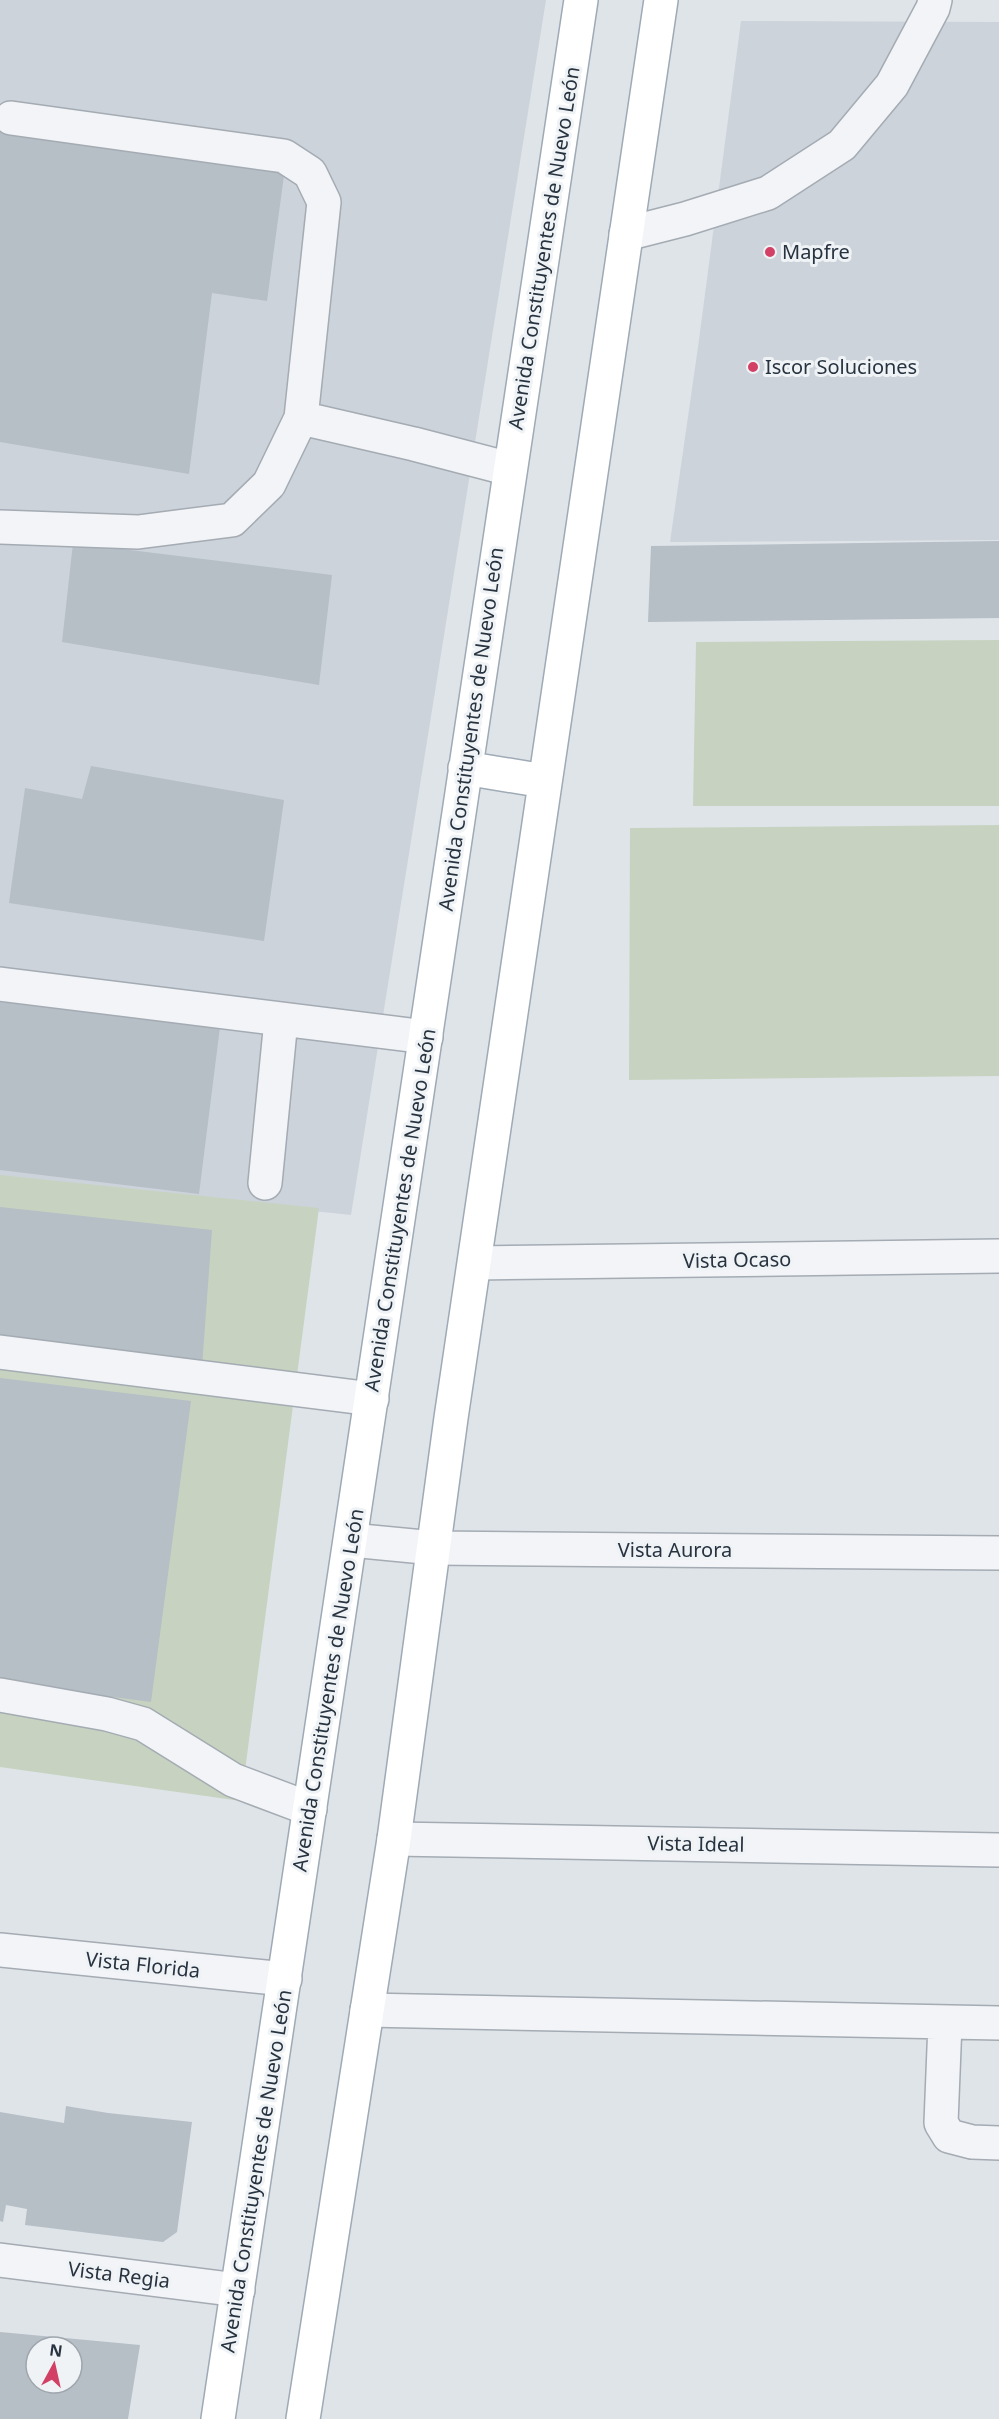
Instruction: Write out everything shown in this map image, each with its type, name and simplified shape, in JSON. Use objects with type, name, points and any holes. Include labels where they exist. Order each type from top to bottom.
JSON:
[{"type":"main road","name":"Avenida Constituyentes de Nuevo León","points":[[218,2419],[581,0]]},
{"type":"main road","points":[[303,2419],[394,1839],[451,1418],[661,0]]},
{"type":"main road","points":[[465,768],[544,781]]},
{"type":"street","points":[[626,234],[768,194],[842,145],[892,85],[933,8],[935,0]]},
{"type":"street","points":[[0,527],[138,532],[232,520],[269,484],[302,418],[324,202],[310,173],[284,156],[11,118]]},
{"type":"street","points":[[302,418],[510,469]]},
{"type":"street","points":[[0,984],[426,1037]]},
{"type":"street","points":[[265,1182],[281,1020]]},
{"type":"street","name":"Vista Ocaso","points":[[475,1263],[999,1256]]},
{"type":"street","points":[[0,1352],[372,1399]]},
{"type":"street","name":"Vista Aurora","points":[[351,1540],[435,1548],[999,1553]]},
{"type":"street","points":[[0,1695],[107,1714],[143,1724],[233,1780],[310,1809]]},
{"type":"street","name":"Vista Ideal","points":[[394,1839],[999,1850]]},
{"type":"street","name":"Vista Florida","points":[[0,1950],[285,1979]]},
{"type":"street","points":[[367,2010],[999,2023]]},
{"type":"street","points":[[945,2023],[941,2123],[949,2136],[972,2142],[999,2143]]},
{"type":"street","name":"Vista Regia","points":[[0,2260],[238,2290]]},
{"type":"shaded area","points":[[0,0],[546,0],[351,1215],[0,1178]]},
{"type":"shaded area","points":[[741,21],[999,22],[999,540],[670,542]]},
{"type":"green space","points":[[999,640],[999,806],[693,806],[696,642]]},
{"type":"green space","points":[[999,825],[999,1076],[629,1080],[630,828]]},
{"type":"green space","points":[[0,1175],[319,1208],[241,1801],[0,1767]]},
{"type":"building","points":[[0,127],[285,168],[267,301],[212,293],[189,474],[0,442]]},
{"type":"building","points":[[999,541],[999,618],[648,622],[651,546]]},
{"type":"building","points":[[73,543],[332,575],[319,685],[62,642]]},
{"type":"building","points":[[91,766],[284,800],[264,941],[9,903],[25,788],[82,799]]},
{"type":"building","points":[[0,1002],[220,1027],[199,1194],[0,1170]]},
{"type":"building","points":[[0,1207],[212,1230],[202,1367],[0,1336]]},
{"type":"building","points":[[0,1378],[191,1401],[151,1702],[0,1682]]},
{"type":"building","points":[[66,2106],[192,2122],[177,2232],[163,2242],[25,2225],[27,2209],[6,2205],[3,2222],[0,2221],[0,2112],[64,2123]]},
{"type":"building","points":[[0,2332],[32,2335],[24,2335],[24,2395],[84,2395],[84,2340],[140,2345],[128,2419],[0,2419]]},
{"type":"place","name":"Mapfre","points":[[770,252]]},
{"type":"place","name":"Iscor Soluciones","points":[[753,367]]}]
